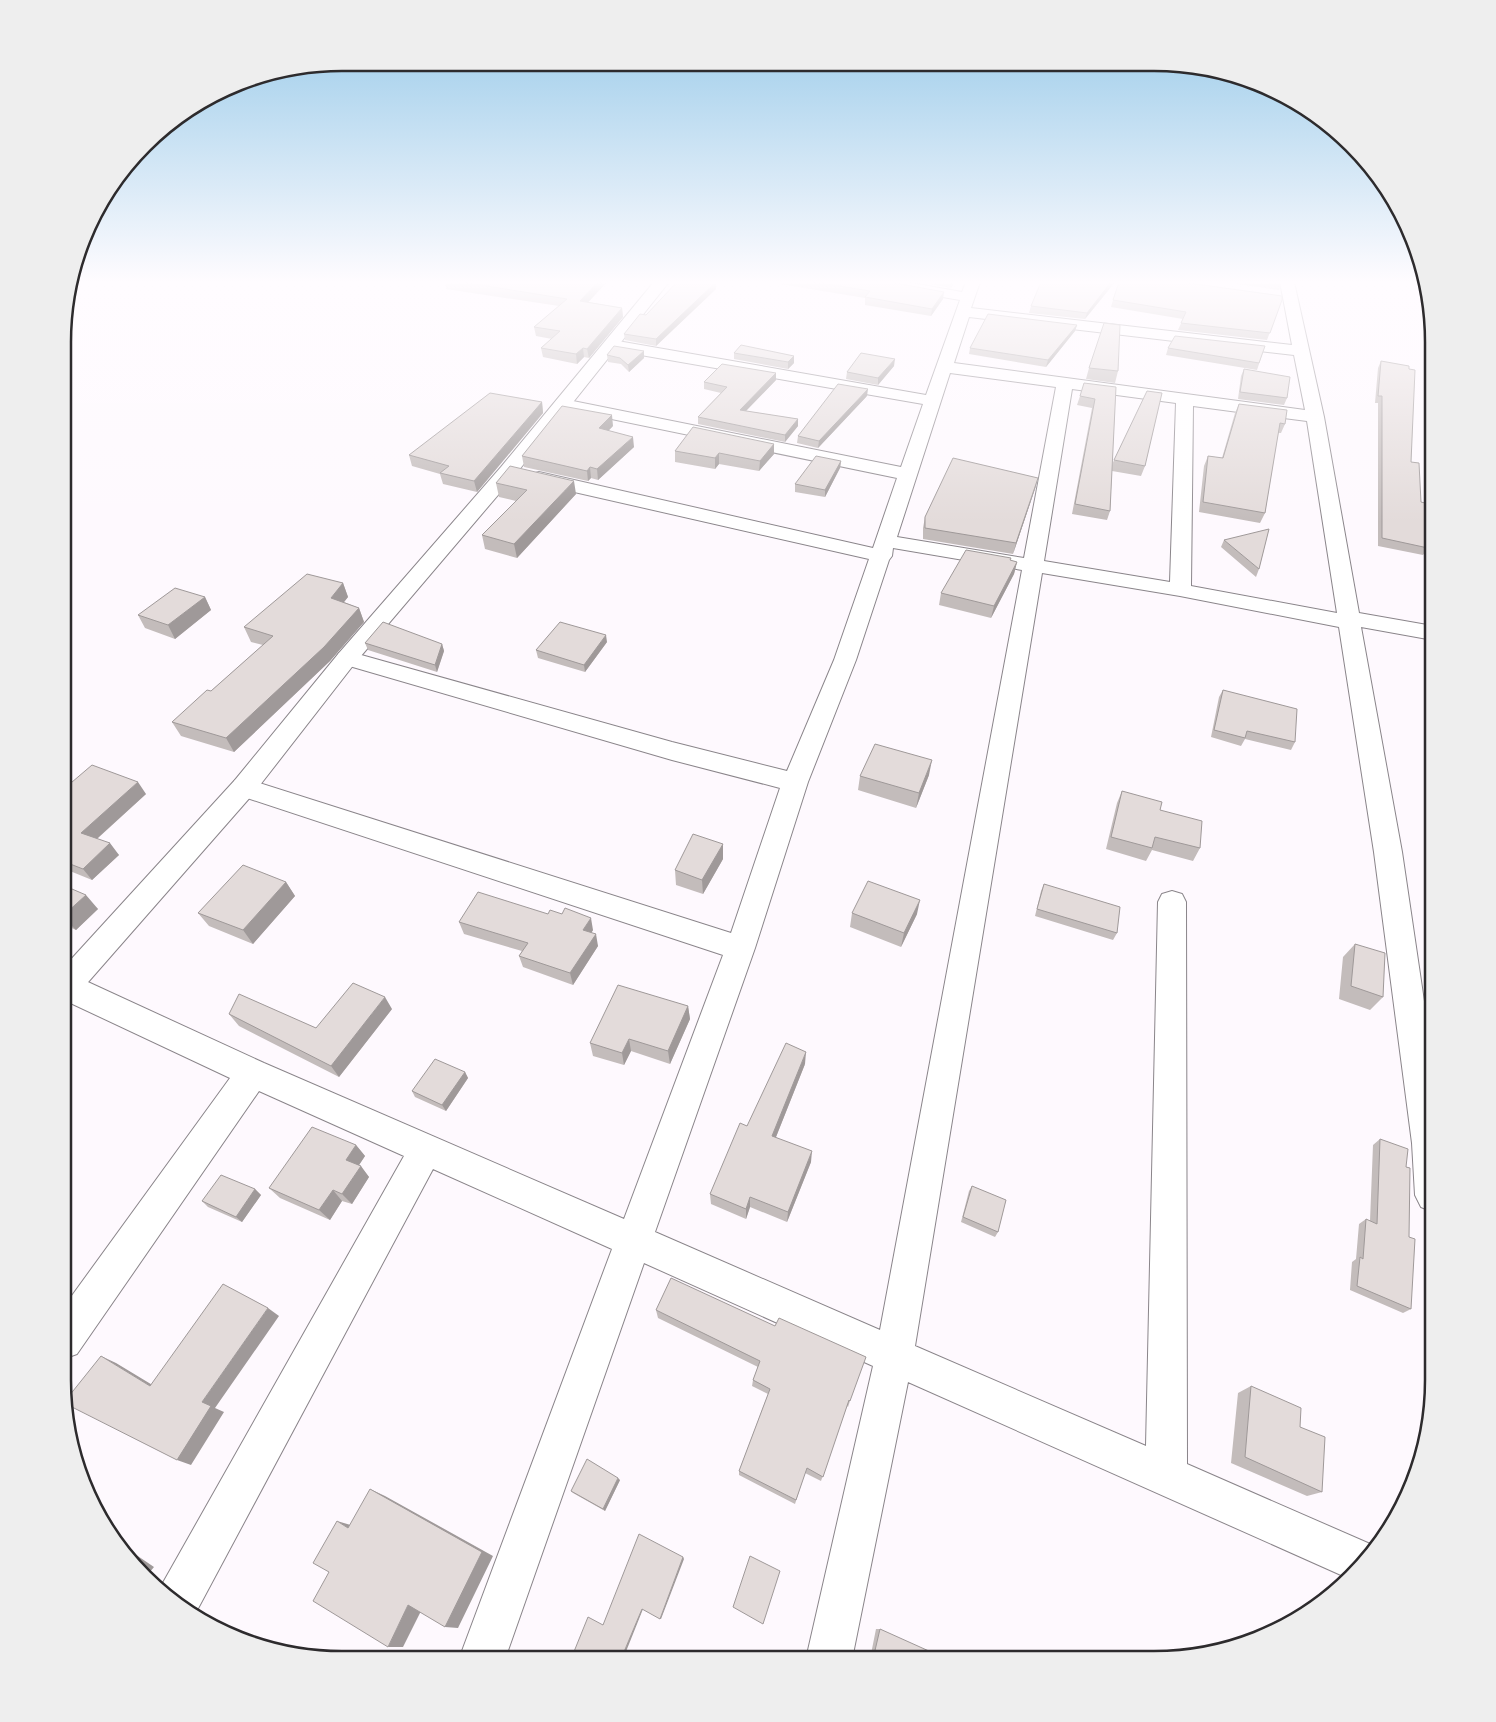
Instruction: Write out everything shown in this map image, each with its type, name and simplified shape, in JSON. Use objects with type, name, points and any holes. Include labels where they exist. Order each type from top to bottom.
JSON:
[{"type":"street","points":[[71,980],[244,787],[347,658],[508,471],[598,362]]},
{"type":"street","points":[[712,362],[934,401]]},
{"type":"street","points":[[485,1651],[636,1240],[740,948],[795,782],[845,660],[947,362]]},
{"type":"street","points":[[1303,362],[1315,417],[1388,852],[1425,1116]]},
{"type":"street","points":[[945,367],[1315,417]]},
{"type":"street","points":[[831,1651],[894,1357],[1065,383]]},
{"type":"street","points":[[1180,590],[1184,399]]},
{"type":"street","points":[[563,404],[907,474]]},
{"type":"street","points":[[508,471],[884,548],[1033,566],[1425,632]]},
{"type":"street","points":[[347,658],[666,749],[795,782]]},
{"type":"street","points":[[244,787],[740,948]]},
{"type":"street","points":[[1166,1476],[1172,902]]},
{"type":"street","points":[[71,990],[253,1073],[636,1240],[894,1357],[1357,1560]]},
{"type":"street","points":[[71,1329],[253,1073]]},
{"type":"street","points":[[180,1597],[426,1149]]},
{"type":"building","points":[[854,362],[892,362],[878,378],[847,372]]},
{"type":"building","points":[[1091,362],[1118,362],[1118,371],[1089,368]]},
{"type":"building","points":[[1381,362],[1409,366],[1409,369],[1415,370],[1411,462],[1419,463],[1421,502],[1425,503],[1425,547],[1382,538],[1382,396],[1378,396]]},
{"type":"building","points":[[722,364],[776,373],[740,410],[798,419],[785,435],[698,417],[727,387],[704,382]]},
{"type":"building","points":[[1244,369],[1290,377],[1287,398],[1240,392]]},
{"type":"building","points":[[1084,383],[1116,387],[1110,511],[1075,504],[1095,399],[1080,396]]},
{"type":"building","points":[[838,384],[868,389],[819,441],[798,436]]},
{"type":"building","points":[[1147,391],[1162,393],[1145,466],[1114,460]]},
{"type":"building","points":[[490,393],[542,402],[474,481],[440,473],[449,466],[409,455]]},
{"type":"building","points":[[1239,404],[1287,410],[1285,424],[1280,423],[1265,513],[1203,502],[1208,456],[1223,458]]},
{"type":"building","points":[[562,406],[612,415],[599,428],[633,437],[597,469],[590,467],[587,471],[522,456]]},
{"type":"building","points":[[693,427],[774,444],[760,461],[719,453],[715,458],[675,451]]},
{"type":"building","points":[[816,456],[841,461],[825,490],[795,484]]},
{"type":"building","points":[[953,458],[1038,478],[1016,543],[925,528],[925,517]]},
{"type":"building","points":[[510,466],[574,481],[514,544],[482,535],[527,490],[496,483]]},
{"type":"building","points":[[1269,529],[1259,569],[1224,540]]},
{"type":"building","points":[[966,550],[1011,558],[1010,560],[1017,562],[994,606],[941,593]]},
{"type":"building","points":[[307,574],[343,583],[331,598],[359,608],[324,647],[226,738],[172,722],[207,690],[211,691],[273,636],[244,627]]},
{"type":"building","points":[[175,588],[205,597],[168,625],[138,615]]},
{"type":"building","points":[[383,622],[442,644],[435,665],[365,643]]},
{"type":"building","points":[[560,622],[606,635],[584,665],[536,650]]},
{"type":"building","points":[[1223,690],[1297,709],[1295,742],[1247,731],[1245,738],[1214,730]]},
{"type":"building","points":[[875,744],[932,760],[919,793],[860,776]]},
{"type":"building","points":[[92,765],[138,782],[81,833],[110,843],[83,869],[71,864],[71,783]]},
{"type":"building","points":[[1122,791],[1162,802],[1160,810],[1202,821],[1200,848],[1155,837],[1152,848],[1111,837]]},
{"type":"building","points":[[693,834],[723,844],[702,880],[675,870]]},
{"type":"building","points":[[243,865],[286,882],[243,930],[198,913]]},
{"type":"building","points":[[868,881],[920,900],[904,933],[852,913]]},
{"type":"building","points":[[1044,884],[1120,907],[1117,933],[1037,909]]},
{"type":"building","points":[[71,889],[86,895],[71,909]]},
{"type":"building","points":[[478,892],[548,914],[550,910],[562,914],[565,908],[591,918],[583,930],[596,934],[570,973],[519,956],[528,943],[459,922]]},
{"type":"building","points":[[1355,944],[1385,953],[1383,997],[1351,986]]},
{"type":"building","points":[[353,983],[385,997],[331,1066],[229,1014],[239,994],[316,1028]]},
{"type":"building","points":[[618,985],[688,1006],[668,1051],[629,1039],[622,1053],[590,1043]]},
{"type":"building","points":[[786,1043],[806,1052],[772,1136],[812,1151],[788,1212],[750,1197],[746,1209],[710,1194],[740,1123],[747,1126]]},
{"type":"building","points":[[435,1059],[465,1072],[442,1105],[412,1091]]},
{"type":"building","points":[[312,1127],[356,1145],[346,1160],[361,1166],[342,1194],[333,1190],[319,1210],[269,1188]]},
{"type":"building","points":[[1380,1139],[1408,1149],[1406,1167],[1410,1168],[1409,1237],[1415,1239],[1411,1309],[1357,1286],[1360,1257],[1363,1259],[1366,1219],[1377,1224]]},
{"type":"building","points":[[221,1175],[255,1189],[236,1217],[202,1201]]},
{"type":"building","points":[[972,1186],[1006,1200],[998,1232],[963,1217]]},
{"type":"building","points":[[671,1278],[775,1326],[779,1318],[866,1357],[823,1477],[807,1468],[796,1500],[739,1471],[770,1389],[753,1380],[760,1361],[656,1310]]},
{"type":"building","points":[[223,1284],[268,1308],[202,1402],[211,1406],[177,1460],[73,1408],[72,1393],[101,1356],[150,1386]]},
{"type":"building","points":[[1251,1386],[1301,1408],[1300,1427],[1325,1437],[1322,1492],[1245,1457]]},
{"type":"building","points":[[587,1459],[618,1478],[603,1509],[571,1491]]},
{"type":"building","points":[[370,1489],[482,1552],[445,1627],[408,1605],[388,1647],[313,1601],[329,1572],[313,1563],[337,1521],[348,1528]]},
{"type":"building","points":[[639,1534],[683,1557],[660,1619],[642,1609],[624,1651],[574,1651],[588,1617],[603,1625]]},
{"type":"building","points":[[750,1556],[780,1571],[763,1624],[733,1607]]},
{"type":"building","points":[[880,1629],[929,1651],[875,1651]]}]
